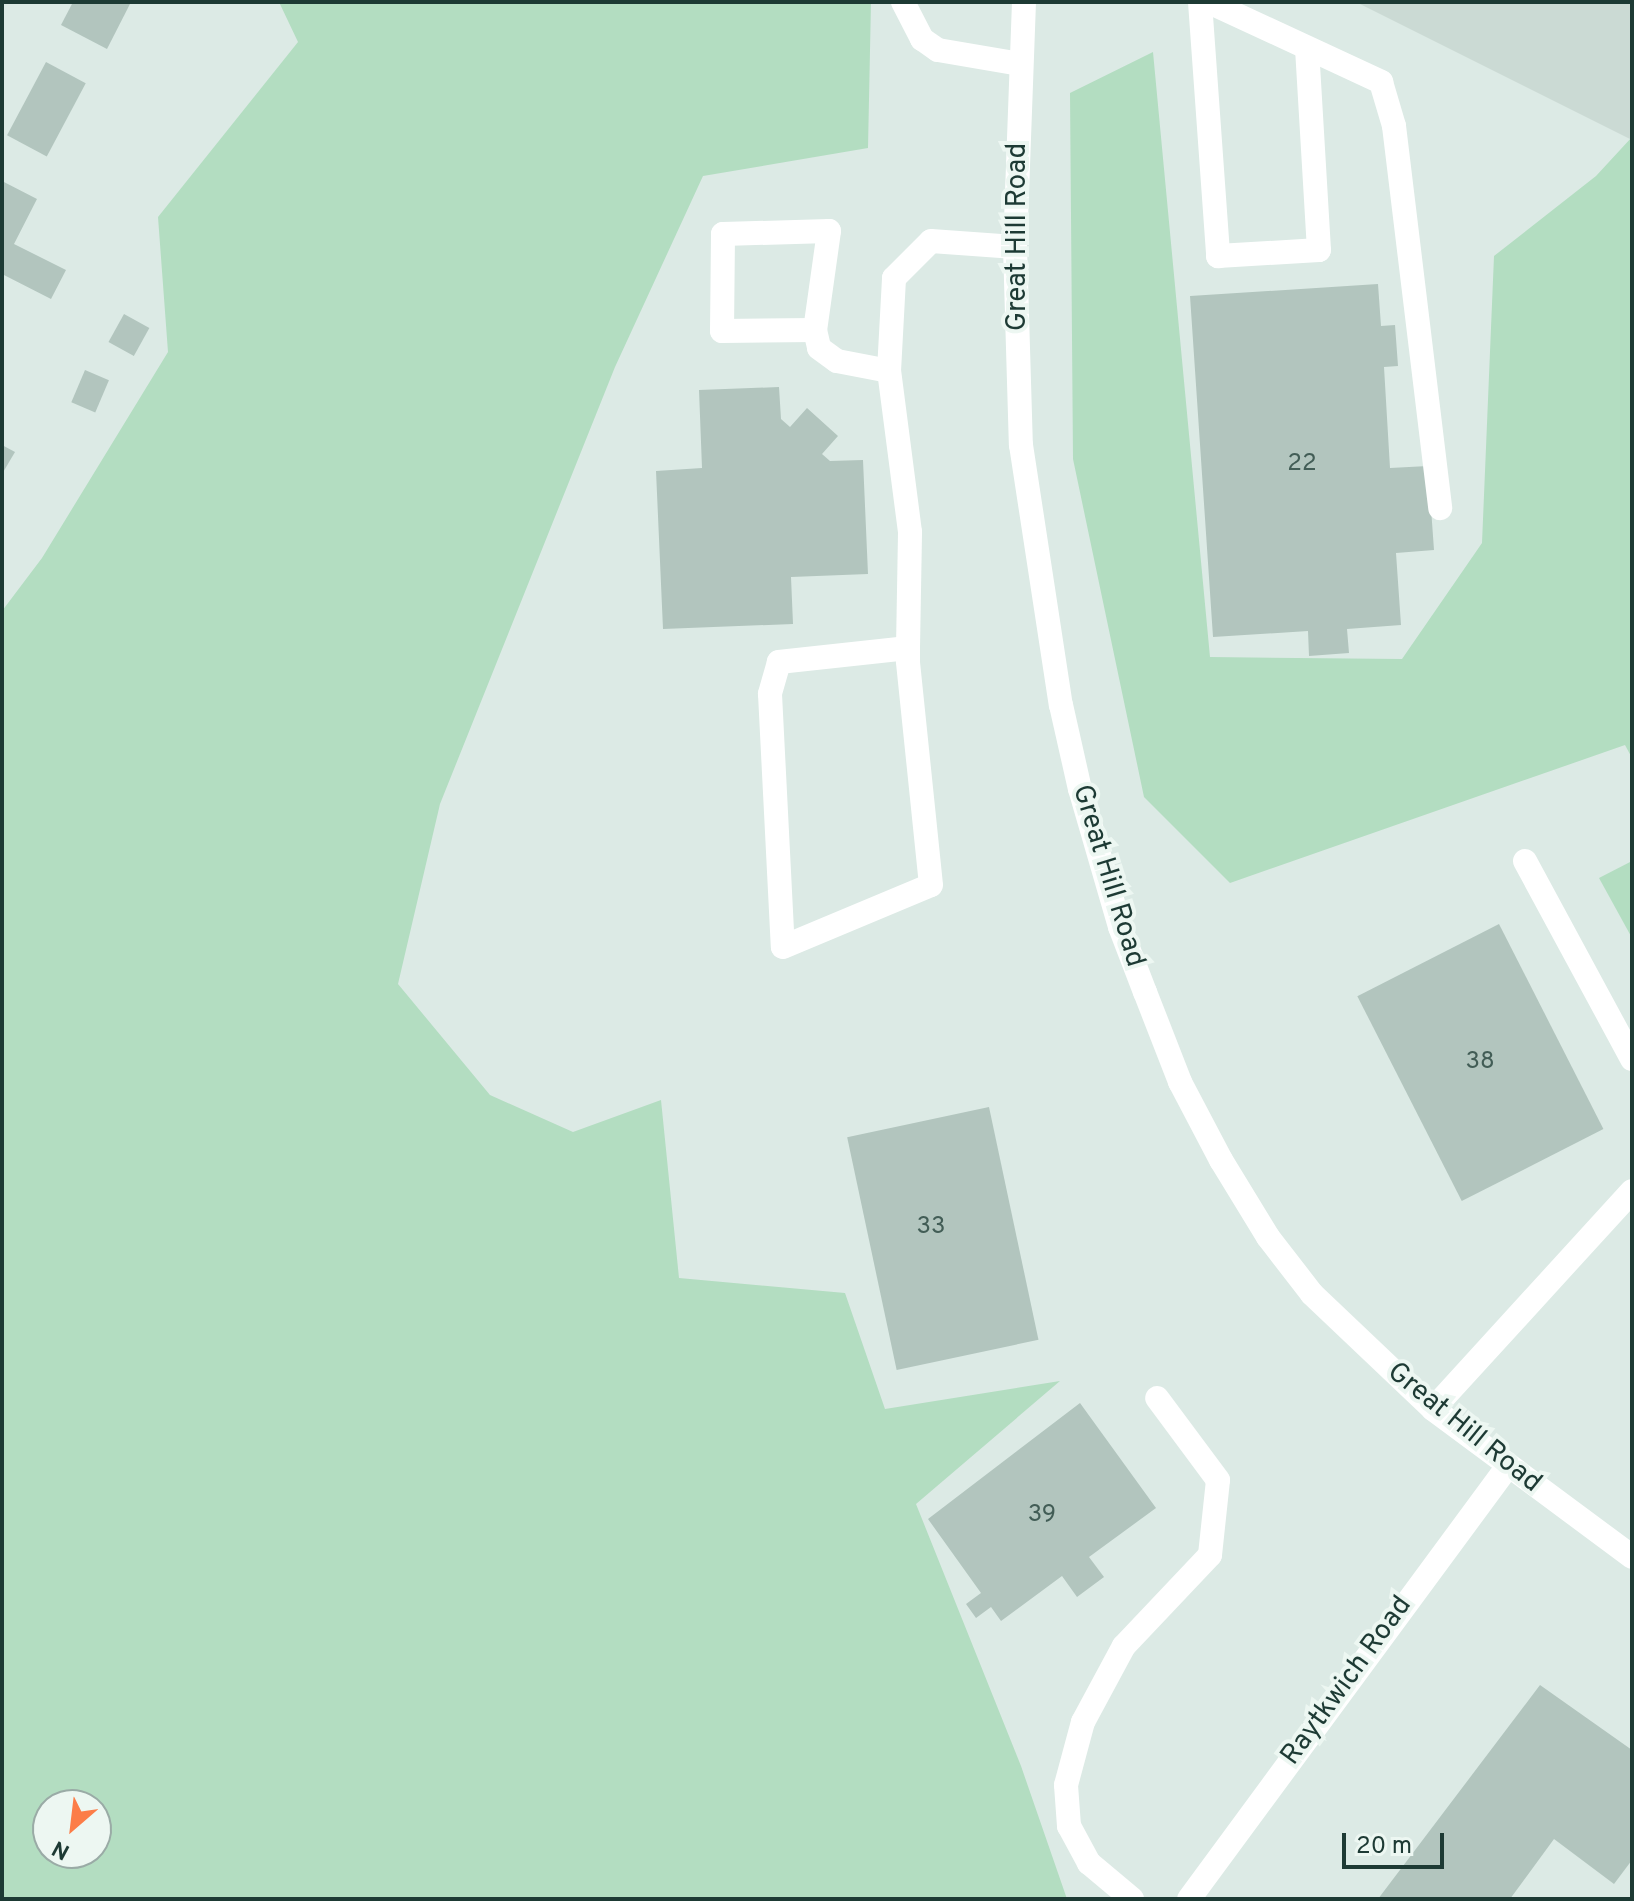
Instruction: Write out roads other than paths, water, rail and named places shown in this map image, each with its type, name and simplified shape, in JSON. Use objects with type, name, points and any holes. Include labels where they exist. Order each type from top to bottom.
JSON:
[{"type":"street","points":[[903,2],[922,39],[938,50],[1020,64]]},
{"type":"street","name":"Great Hill Road","points":[[1024,2],[1015,247],[1021,445],[1052,644],[1080,789],[1120,927],[1180,1082],[1268,1237],[1312,1294],[1433,1409],[1632,1557]]},
{"type":"street","points":[[1200,2],[1218,256],[1319,250],[1307,48]]},
{"type":"street","points":[[1209,2],[1381,82],[1394,126],[1440,508]]},
{"type":"street","points":[[815,330],[722,331],[723,234],[829,231],[815,330],[819,348],[837,361],[889,371]]},
{"type":"street","points":[[908,648],[779,662],[770,694],[783,947],[931,885],[908,648],[910,532],[889,371],[894,278],[931,241],[1015,247]]},
{"type":"street","points":[[1525,861],[1632,1059]]},
{"type":"street","points":[[1433,1409],[1632,1191]]},
{"type":"street","points":[[1132,1899],[1089,1863],[1069,1826],[1066,1785],[1083,1722],[1124,1646],[1210,1555],[1218,1480],[1157,1398]]},
{"type":"street","name":"Raytkwich Road","points":[[1189,1899],[1508,1466]]}]
